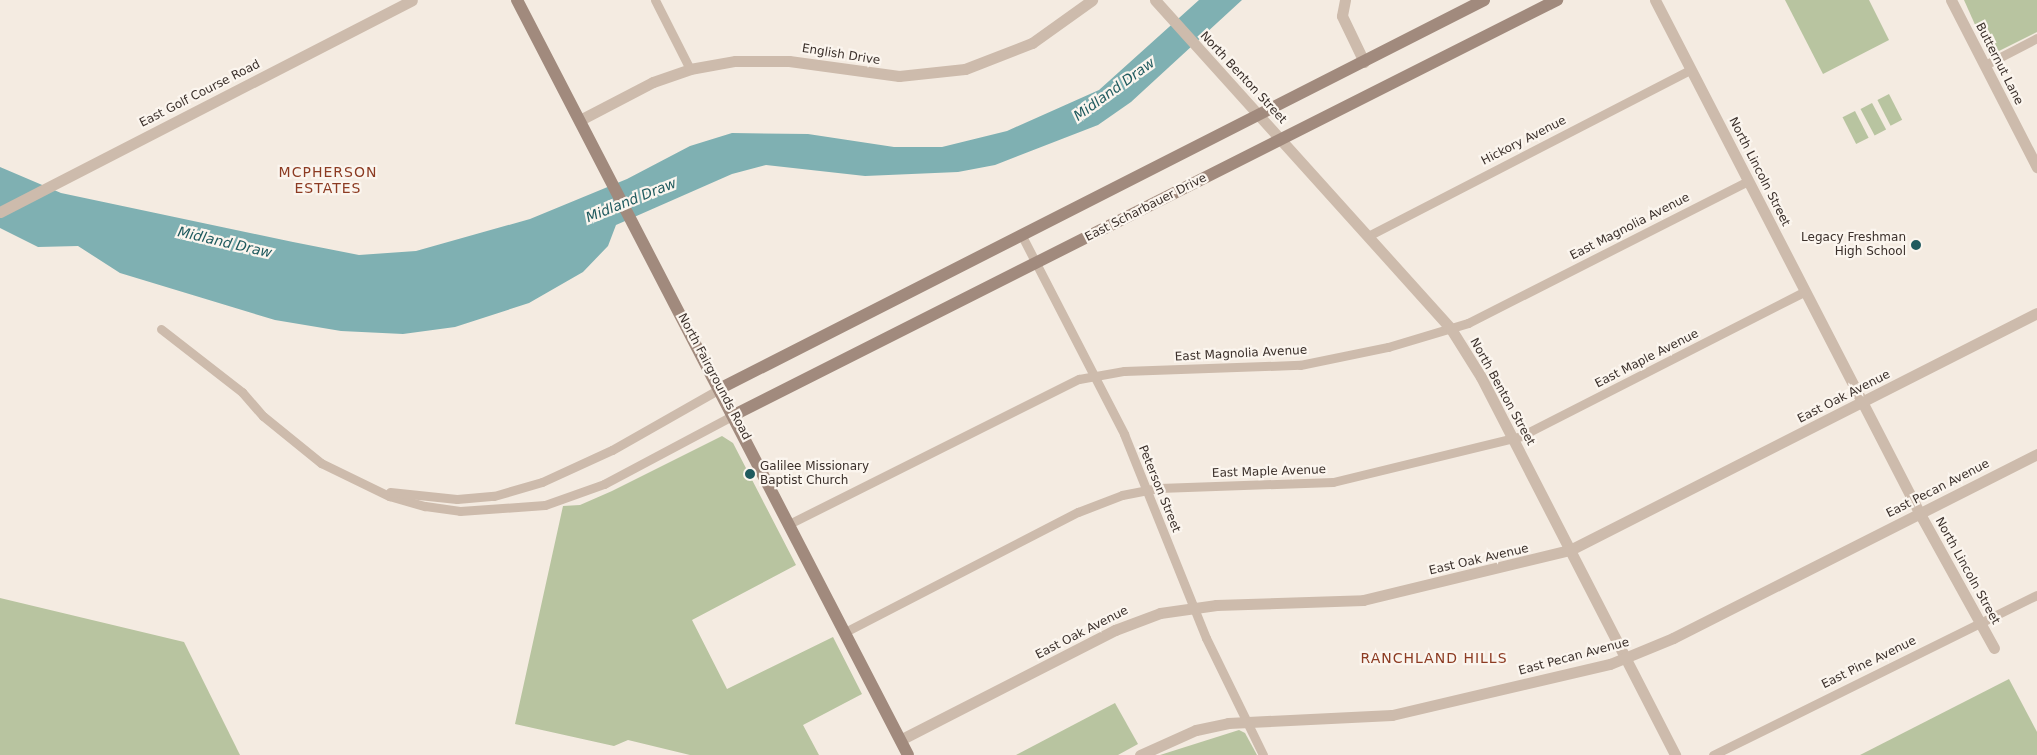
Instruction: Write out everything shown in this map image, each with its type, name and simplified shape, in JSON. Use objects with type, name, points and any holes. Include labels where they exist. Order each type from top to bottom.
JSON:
[{"type":"main road","name":"North Fairgrounds Road","points":[[518,0],[612,185],[847,631],[908,755]]},
{"type":"main road","points":[[720,388],[1484,0]]},
{"type":"main road","name":"East Scharbauer Drive","points":[[734,415],[1557,0]]},
{"type":"street","name":"East Golf Course Road","points":[[0,212],[412,0]]},
{"type":"street","points":[[655,0],[690,69]]},
{"type":"street","name":"English Drive","points":[[580,120],[690,69],[766,60],[868,74],[939,73],[1010,54],[1065,23],[1092,0]]},
{"type":"street","name":"North Benton Street","points":[[1155,0],[1169,14],[1198,51],[1370,235],[1451,329],[1512,439],[1675,755]]},
{"type":"street","points":[[1345,0],[1342,16],[1364,62]]},
{"type":"street","name":"North Lincoln Street","points":[[1655,0],[1920,514],[1994,648]]},
{"type":"street","name":"Butternut Lane","points":[[1951,0],[2037,167]]},
{"type":"street","points":[[1985,65],[2037,38]]},
{"type":"street","name":"Hickory Avenue","points":[[1370,235],[1691,69]]},
{"type":"street","name":"East Magnolia Avenue","points":[[791,523],[1049,390],[1094,376],[1300,365],[1451,329],[1748,181]]},
{"type":"street","name":"Peterson Street","points":[[1022,236],[1094,376],[1147,490],[1194,607],[1246,722],[1264,755]]},
{"type":"street","name":"East Maple Avenue","points":[[847,631],[1078,512],[1147,490],[1333,482],[1512,439],[1804,292]]},
{"type":"street","name":"East Oak Avenue","points":[[900,740],[1122,627],[1194,607],[1363,600],[1570,550],[2037,314]]},
{"type":"street","points":[[161,329],[242,392],[263,416],[321,463],[378,491],[460,511],[545,505],[604,484],[734,415]]},
{"type":"street","points":[[378,491],[457,499],[494,496],[542,482],[612,450],[720,388]]},
{"type":"street","name":"East Pecan Avenue","points":[[1140,755],[1196,730],[1246,722],[1403,713],[1625,658],[1920,514],[2037,454]]},
{"type":"street","name":"East Pine Avenue","points":[[1713,755],[1898,661],[1981,625],[2037,595]]},
{"type":"green space","points":[[1785,0],[1869,0],[1889,40],[1823,74]]},
{"type":"green space","points":[[1964,0],[2037,0],[2037,32],[1989,56]]},
{"type":"green space","points":[[1889,94],[1902,120],[1891,126],[1877,100]]},
{"type":"green space","points":[[1872,103],[1886,129],[1875,136],[1861,109]]},
{"type":"green space","points":[[1855,111],[1869,138],[1856,144],[1843,117]]},
{"type":"green space","points":[[722,436],[733,443],[796,565],[692,620],[727,689],[833,637],[862,694],[803,725],[819,755],[690,755],[628,740],[614,746],[515,724],[563,506],[580,505],[612,491]]},
{"type":"green space","points":[[0,598],[184,642],[240,755],[0,755]]},
{"type":"green space","points":[[2009,679],[2037,732],[2037,755],[1860,755]]},
{"type":"green space","points":[[1115,703],[1138,744],[1118,755],[1016,755]]},
{"type":"green space","points":[[1239,730],[1245,733],[1257,755],[1160,755]]},
{"type":"water","name":"Midland Draw","points":[[1199,0],[1242,0],[1131,102],[1098,125],[995,165],[958,172],[865,176],[766,165],[732,174],[616,225],[608,246],[583,272],[529,303],[455,327],[403,334],[341,331],[275,320],[120,273],[78,246],[38,247],[0,228],[0,167],[61,193],[293,242],[359,255],[416,251],[530,219],[627,179],[690,146],[732,133],[808,134],[894,147],[942,147],[1007,131],[1099,90]]},
{"type":"place","name":"Legacy Freshman High School","points":[[1916,245]]},
{"type":"place","name":"Galilee Missionary Baptist Church","points":[[750,474]]},
{"type":"district","name":"MCPHERSON ESTATES","points":[[328,180]]},
{"type":"district","name":"RANCHLAND HILLS","points":[[1434,658]]}]
